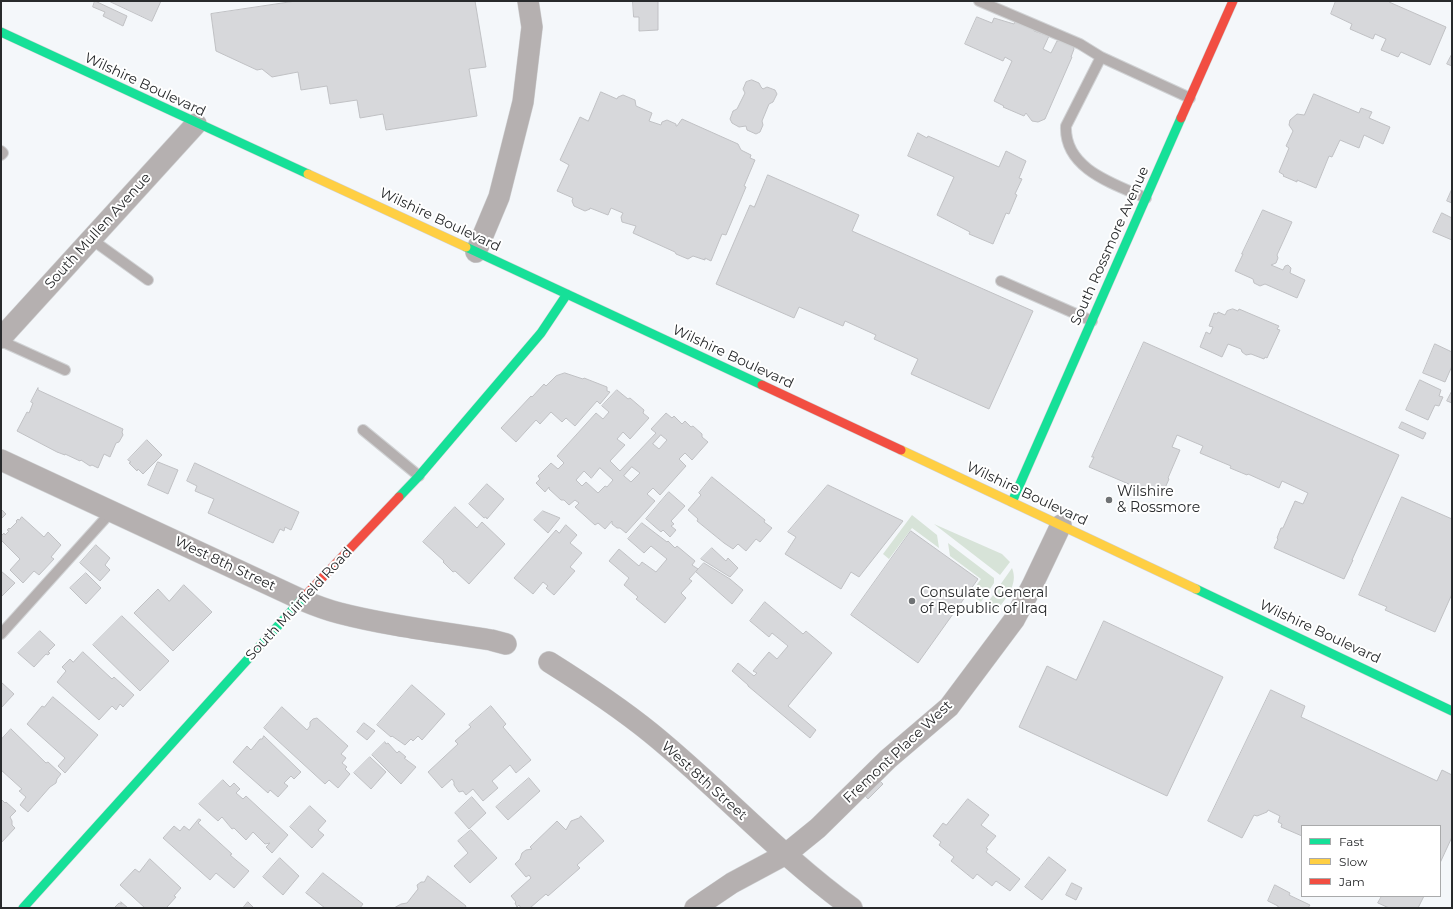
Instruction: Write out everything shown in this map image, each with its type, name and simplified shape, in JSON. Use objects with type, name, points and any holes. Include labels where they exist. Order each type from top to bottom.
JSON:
[{"type":"main road","name":"South Rossmore Avenue","points":[[1012,502],[1232,1]]},
{"type":"main road","name":"Wilshire Boulevard","points":[[1,32],[196,124],[567,294],[1012,502],[1452,711]]},
{"type":"main road","name":"South Muirfield Road","points":[[23,908],[302,600],[418,476],[541,333],[567,294]]},
{"type":"street","points":[[476,252],[499,197],[524,102],[532,27],[528,1]]},
{"type":"street","name":"South Mullen Avenue","points":[[1,339],[196,124]]},
{"type":"street","name":"West 8th Street","points":[[1,460],[302,600],[338,613],[373,621],[491,640],[506,644]]},
{"type":"street","name":"Fremont Place West","points":[[694,908],[732,883],[786,854],[818,828],[888,759],[949,707],[1014,620],[1061,525]]},
{"type":"street","name":"West 8th Street","points":[[549,662],[591,689],[651,733],[786,854],[852,908]]},
{"type":"lane","points":[[978,1],[1080,44],[1101,57],[1190,98]]},
{"type":"lane","points":[[1101,57],[1066,126],[1066,135],[1069,147],[1078,160],[1092,173],[1146,198]]},
{"type":"lane","points":[[1,151],[1,155]]},
{"type":"lane","points":[[91,239],[148,280]]},
{"type":"lane","points":[[1001,281],[1092,321]]},
{"type":"lane","points":[[1,339],[65,370]]},
{"type":"lane","points":[[363,430],[418,476]]},
{"type":"lane","points":[[1,634],[112,511]]},
{"type":"shaded area","points":[[912,515],[937,535],[939,548],[912,528],[889,559],[883,554]]},
{"type":"shaded area","points":[[934,524],[1002,554],[1010,562],[1000,575]]},
{"type":"shaded area","points":[[948,543],[994,578],[994,583],[981,602],[970,594],[981,579],[950,556]]},
{"type":"shaded area","points":[[1012,568],[1014,580],[1010,592],[996,612],[986,605]]},
{"type":"building","points":[[95,1],[127,16],[123,26],[103,16],[105,12],[93,7]]},
{"type":"building","points":[[109,1],[161,1],[152,21]]},
{"type":"building","points":[[296,1],[475,1],[486,67],[469,69],[477,116],[386,130],[383,114],[360,118],[357,100],[330,104],[327,86],[301,90],[298,72],[272,77],[262,69],[257,70],[216,51],[211,14]]},
{"type":"building","points":[[633,1],[658,1],[658,30],[639,31],[639,17],[634,17]]},
{"type":"building","points":[[1336,1],[1389,1],[1446,27],[1430,65],[1401,52],[1398,57],[1381,50],[1386,39],[1375,34],[1373,39],[1350,29],[1352,24],[1331,14]]},
{"type":"building","points":[[977,17],[992,23],[994,18],[1014,24],[1015,21],[1034,28],[1034,31],[1049,36],[1043,49],[1051,53],[1057,41],[1062,40],[1072,44],[1074,49],[1072,57],[1045,119],[1038,122],[1032,121],[1026,113],[1024,116],[1003,107],[1004,106],[994,101],[1012,61],[1005,57],[1003,61],[965,44]]},
{"type":"building","points":[[1452,54],[1452,66],[1447,64]]},
{"type":"building","points":[[752,80],[759,83],[763,89],[767,87],[775,90],[777,94],[773,102],[769,104],[762,121],[763,125],[760,132],[756,134],[747,130],[746,126],[739,127],[732,123],[730,119],[733,111],[737,109],[745,93],[743,89],[746,82]]},
{"type":"building","points":[[601,92],[617,99],[623,95],[635,100],[636,106],[652,113],[649,121],[661,125],[662,122],[667,120],[676,124],[677,126],[682,119],[738,144],[741,150],[751,155],[750,158],[755,160],[744,186],[746,187],[726,235],[722,234],[711,261],[705,258],[705,260],[693,256],[688,259],[676,254],[675,252],[633,233],[636,226],[622,222],[621,217],[623,213],[611,208],[608,215],[590,208],[585,211],[574,206],[572,201],[573,198],[557,191],[569,165],[560,160],[580,117],[588,121]]},
{"type":"building","points":[[1314,94],[1359,113],[1361,108],[1372,112],[1369,118],[1390,127],[1383,144],[1364,135],[1359,148],[1340,140],[1332,157],[1329,156],[1316,188],[1283,176],[1284,175],[1279,172],[1289,148],[1286,146],[1293,131],[1289,125],[1290,120],[1297,114],[1304,115]]},
{"type":"building","points":[[918,133],[999,167],[1006,151],[1026,161],[1019,178],[1022,179],[1015,194],[1017,195],[1009,214],[1006,213],[993,244],[969,234],[970,232],[937,215],[954,177],[908,156]]},
{"type":"building","points":[[768,175],[859,215],[852,231],[1033,311],[989,409],[911,374],[918,359],[874,339],[876,335],[845,321],[843,326],[799,307],[794,318],[716,284],[750,205],[754,207]]},
{"type":"building","points":[[1452,189],[1452,203],[1447,201]]},
{"type":"building","points":[[1263,210],[1292,222],[1277,255],[1278,258],[1276,263],[1271,265],[1283,270],[1285,266],[1288,265],[1291,268],[1290,273],[1305,280],[1297,298],[1265,284],[1260,286],[1254,283],[1253,279],[1235,271]]},
{"type":"building","points":[[1442,213],[1452,218],[1452,240],[1433,232]]},
{"type":"building","points":[[1233,309],[1238,311],[1239,309],[1279,326],[1277,329],[1280,330],[1267,358],[1265,357],[1264,359],[1251,354],[1246,355],[1241,349],[1228,344],[1222,357],[1200,347],[1206,332],[1210,334],[1213,327],[1209,326],[1214,313],[1217,314],[1218,312],[1225,315],[1227,311]]},
{"type":"building","points":[[1144,342],[1399,455],[1344,579],[1274,548],[1281,528],[1283,528],[1295,501],[1303,504],[1308,493],[1282,481],[1279,488],[1248,474],[1247,475],[1230,468],[1231,466],[1200,453],[1203,446],[1177,435],[1172,447],[1180,450],[1165,488],[1163,488],[1159,497],[1089,467],[1094,457],[1092,457]]},
{"type":"building","points":[[1435,344],[1452,352],[1452,366],[1445,382],[1423,373]]},
{"type":"building","points":[[565,373],[583,379],[584,378],[607,387],[607,391],[610,392],[600,404],[597,401],[575,426],[566,418],[562,422],[551,412],[540,424],[536,420],[516,442],[501,428],[544,384],[546,386],[556,376]]},
{"type":"building","points":[[1420,380],[1441,390],[1439,396],[1443,397],[1439,406],[1435,405],[1428,420],[1406,410]]},
{"type":"building","points":[[38,388],[38,390],[123,429],[123,435],[119,442],[116,443],[110,457],[104,454],[98,468],[92,465],[90,466],[81,460],[80,461],[57,452],[17,431],[27,412],[29,413],[33,403],[31,402]]},
{"type":"building","points":[[617,390],[628,399],[630,398],[644,410],[643,413],[649,418],[630,439],[623,432],[617,439],[625,445],[610,461],[620,471],[656,433],[651,429],[666,413],[672,418],[674,416],[682,424],[685,421],[691,427],[693,426],[708,442],[692,460],[685,453],[679,459],[686,466],[660,495],[653,488],[647,494],[655,501],[626,533],[612,524],[612,521],[605,529],[598,523],[595,525],[575,507],[579,503],[575,500],[569,505],[564,500],[561,500],[549,489],[549,487],[545,492],[536,483],[540,479],[538,476],[551,463],[558,469],[564,463],[557,456],[596,413],[603,419],[609,412],[602,406]],"holes":[[[661,435],[667,440],[659,449],[653,444]],[[632,467],[640,473],[631,482],[624,476]],[[600,468],[613,480],[607,487],[605,486],[598,493],[586,482],[582,486],[576,480],[584,471],[591,478]]]},
{"type":"building","points":[[1452,391],[1452,403],[1447,401]]},
{"type":"building","points":[[1402,422],[1426,433],[1423,439],[1399,428]]},
{"type":"building","points":[[147,440],[162,455],[143,474],[138,469],[137,471],[128,460]]},
{"type":"building","points":[[158,462],[178,470],[168,494],[148,485]]},
{"type":"building","points":[[195,463],[299,512],[291,530],[285,527],[284,531],[280,529],[273,543],[208,513],[214,499],[195,491],[197,486],[187,481]]},
{"type":"building","points":[[712,477],[765,520],[764,522],[772,528],[760,542],[756,539],[746,551],[738,544],[733,549],[724,543],[697,521],[698,519],[688,510],[701,495],[699,493]]},
{"type":"building","points":[[487,484],[504,499],[487,519],[469,504]]},
{"type":"building","points":[[828,485],[903,521],[859,577],[851,572],[841,589],[785,554],[796,537],[788,532]]},
{"type":"building","points":[[669,492],[685,506],[671,521],[674,524],[671,526],[676,530],[670,537],[663,530],[661,532],[646,519]]},
{"type":"building","points":[[1402,497],[1452,519],[1452,594],[1435,632],[1385,610],[1387,607],[1359,595]]},
{"type":"building","points":[[455,507],[477,528],[482,522],[505,544],[469,584],[455,571],[453,572],[443,562],[444,561],[423,542]]},
{"type":"building","points":[[1,509],[6,514],[1,519]]},
{"type":"building","points":[[543,511],[560,518],[548,533],[534,520]]},
{"type":"building","points":[[22,517],[44,537],[48,532],[61,545],[51,557],[54,559],[39,575],[34,571],[23,583],[10,570],[20,559],[1,540],[1,536],[4,533],[5,535],[9,531],[7,530],[9,528],[10,529],[18,519],[19,520]]},
{"type":"building","points":[[642,523],[667,542],[668,541],[675,548],[677,546],[695,561],[692,565],[698,569],[689,579],[692,581],[681,593],[686,598],[665,623],[636,599],[638,597],[624,585],[629,578],[609,561],[619,549],[639,566],[642,562],[656,572],[667,559],[651,546],[644,553],[628,539]]},
{"type":"building","points":[[566,525],[577,535],[570,543],[582,553],[570,567],[575,571],[554,595],[546,588],[548,586],[543,582],[533,594],[514,578],[556,530],[559,533]]},
{"type":"building","name":"Consulate General of Republic of Iraq","points":[[911,531],[978,579],[918,663],[851,615]]},
{"type":"building","points":[[96,545],[110,558],[105,565],[110,570],[100,581],[80,563]]},
{"type":"building","points":[[712,548],[726,561],[728,558],[738,568],[730,577],[701,559]]},
{"type":"building","points":[[704,563],[730,579],[743,590],[732,604],[696,572]]},
{"type":"building","points":[[1,571],[15,583],[1,597]]},
{"type":"building","points":[[86,573],[101,588],[86,604],[70,588]]},
{"type":"building","points":[[184,585],[212,612],[173,651],[134,613],[158,589],[169,601]]},
{"type":"building","points":[[765,602],[803,634],[806,631],[832,653],[788,706],[816,730],[810,738],[732,671],[738,663],[754,676],[757,673],[753,671],[769,652],[777,659],[788,646],[772,633],[769,637],[750,621]]},
{"type":"building","points":[[122,616],[169,661],[140,691],[93,645]]},
{"type":"building","points":[[1104,621],[1223,677],[1167,796],[1019,727],[1047,666],[1076,680]]},
{"type":"building","points":[[40,631],[55,645],[48,652],[50,653],[48,655],[46,654],[34,667],[18,653]]},
{"type":"building","points":[[83,652],[112,679],[114,677],[134,695],[123,707],[120,704],[116,710],[112,706],[99,720],[57,682],[66,671],[62,667],[70,659],[73,662]]},
{"type":"building","points":[[1,682],[14,694],[1,708]]},
{"type":"building","points":[[412,685],[445,714],[422,740],[418,736],[413,741],[411,739],[405,745],[392,736],[391,737],[377,725]]},
{"type":"building","points":[[1271,690],[1305,706],[1301,717],[1437,781],[1442,770],[1452,775],[1452,837],[1441,861],[1441,825],[1301,825],[1301,836],[1281,827],[1282,824],[1278,822],[1280,816],[1268,810],[1267,812],[1257,816],[1254,815],[1242,838],[1208,821]]},
{"type":"building","points":[[53,697],[98,735],[65,773],[58,766],[65,758],[27,724],[42,706],[44,707]]},
{"type":"building","points":[[491,706],[506,724],[503,727],[531,760],[516,773],[510,765],[492,781],[498,788],[483,801],[473,789],[466,795],[463,791],[459,792],[452,779],[442,788],[428,772],[458,744],[455,741],[471,727],[469,725]]},
{"type":"building","points":[[282,707],[307,730],[310,726],[310,722],[317,718],[348,746],[341,754],[346,758],[342,763],[347,767],[345,769],[350,774],[338,788],[329,780],[325,784],[264,728]]},
{"type":"building","points":[[364,723],[375,731],[367,740],[357,732]]},
{"type":"building","points":[[11,729],[46,763],[48,762],[61,774],[56,783],[50,787],[28,812],[20,805],[26,797],[19,791],[22,789],[1,770],[1,740]]},
{"type":"building","points":[[264,736],[301,772],[294,779],[291,776],[284,783],[288,786],[278,797],[270,790],[268,793],[233,762],[247,746],[251,750]]},
{"type":"building","points":[[385,742],[386,744],[388,743],[397,753],[399,751],[406,757],[404,758],[416,767],[401,784],[372,755]]},
{"type":"building","points":[[370,757],[386,772],[371,789],[354,773]]},
{"type":"building","points":[[875,776],[883,784],[868,799],[860,790]]},
{"type":"building","points":[[529,778],[540,791],[508,820],[496,807]]},
{"type":"building","points":[[223,780],[230,787],[234,783],[240,789],[236,793],[243,799],[246,796],[288,835],[272,853],[266,847],[270,843],[265,844],[253,832],[246,840],[234,828],[232,829],[222,817],[218,821],[199,804]]},
{"type":"building","points":[[472,797],[486,813],[469,829],[455,813]]},
{"type":"building","points":[[1,799],[16,811],[10,817],[12,825],[15,828],[1,843]]},
{"type":"building","points":[[968,799],[989,815],[981,825],[996,836],[986,848],[988,849],[986,852],[1020,879],[1010,891],[996,881],[992,886],[977,874],[973,879],[951,861],[954,857],[939,845],[941,842],[933,836],[943,823],[946,825]]},
{"type":"building","points":[[310,806],[326,821],[318,830],[324,835],[312,848],[290,827]]},
{"type":"building","points":[[581,816],[604,841],[577,865],[580,868],[548,896],[546,894],[530,908],[521,908],[519,905],[517,907],[516,902],[511,896],[531,878],[529,875],[526,877],[515,864],[520,859],[522,853],[526,850],[532,849],[530,847],[557,821],[566,830],[571,821]]},
{"type":"building","points":[[199,819],[201,820],[198,823],[232,854],[230,855],[249,871],[234,888],[216,873],[210,880],[163,838],[174,826],[180,831],[184,826],[189,830]]},
{"type":"building","points":[[471,830],[497,858],[470,883],[454,866],[468,853],[458,841]]},
{"type":"building","points":[[1049,857],[1066,870],[1042,900],[1025,887]]},
{"type":"building","points":[[280,858],[299,876],[283,895],[263,877]]},
{"type":"building","points":[[150,859],[181,888],[174,896],[176,897],[167,907],[169,908],[145,908],[120,885],[135,869],[139,872]]},
{"type":"building","points":[[323,873],[363,904],[360,908],[325,908],[306,893]]},
{"type":"building","points":[[428,876],[466,906],[465,908],[394,908],[401,904],[407,903],[418,889],[417,885],[424,882]]},
{"type":"building","points":[[1072,883],[1082,888],[1076,900],[1066,895]]},
{"type":"building","points":[[1275,885],[1290,893],[1289,895],[1310,905],[1308,908],[1278,908],[1278,906],[1268,901]]},
{"type":"building","points":[[1381,897],[1424,897],[1418,908],[1389,908],[1378,903]]},
{"type":"building","points":[[121,902],[128,908],[114,908],[119,903],[121,904]]},
{"type":"building","points":[[248,902],[254,908],[243,908]]},
{"type":"traffic: fast","points":[[1,32],[308,174]]},
{"type":"traffic: fast","points":[[1012,502],[1181,118]]},
{"type":"traffic: fast","points":[[466,247],[762,385]]},
{"type":"traffic: fast","points":[[399,497],[419,476],[541,333],[567,294]]},
{"type":"traffic: fast","points":[[1196,589],[1452,711]]},
{"type":"traffic: fast","points":[[23,908],[304,597]]},
{"type":"traffic: slow","points":[[308,174],[466,247]]},
{"type":"traffic: slow","points":[[901,450],[1196,589]]},
{"type":"traffic: jam","points":[[1181,118],[1233,1]]},
{"type":"traffic: jam","points":[[762,385],[901,450]]},
{"type":"traffic: jam","points":[[304,597],[399,497]]},
{"type":"place","name":"Wilshire & Rossmore","points":[[1109,500]]},
{"type":"place","name":"Consulate General of Republic of Iraq","points":[[912,601]]}]
